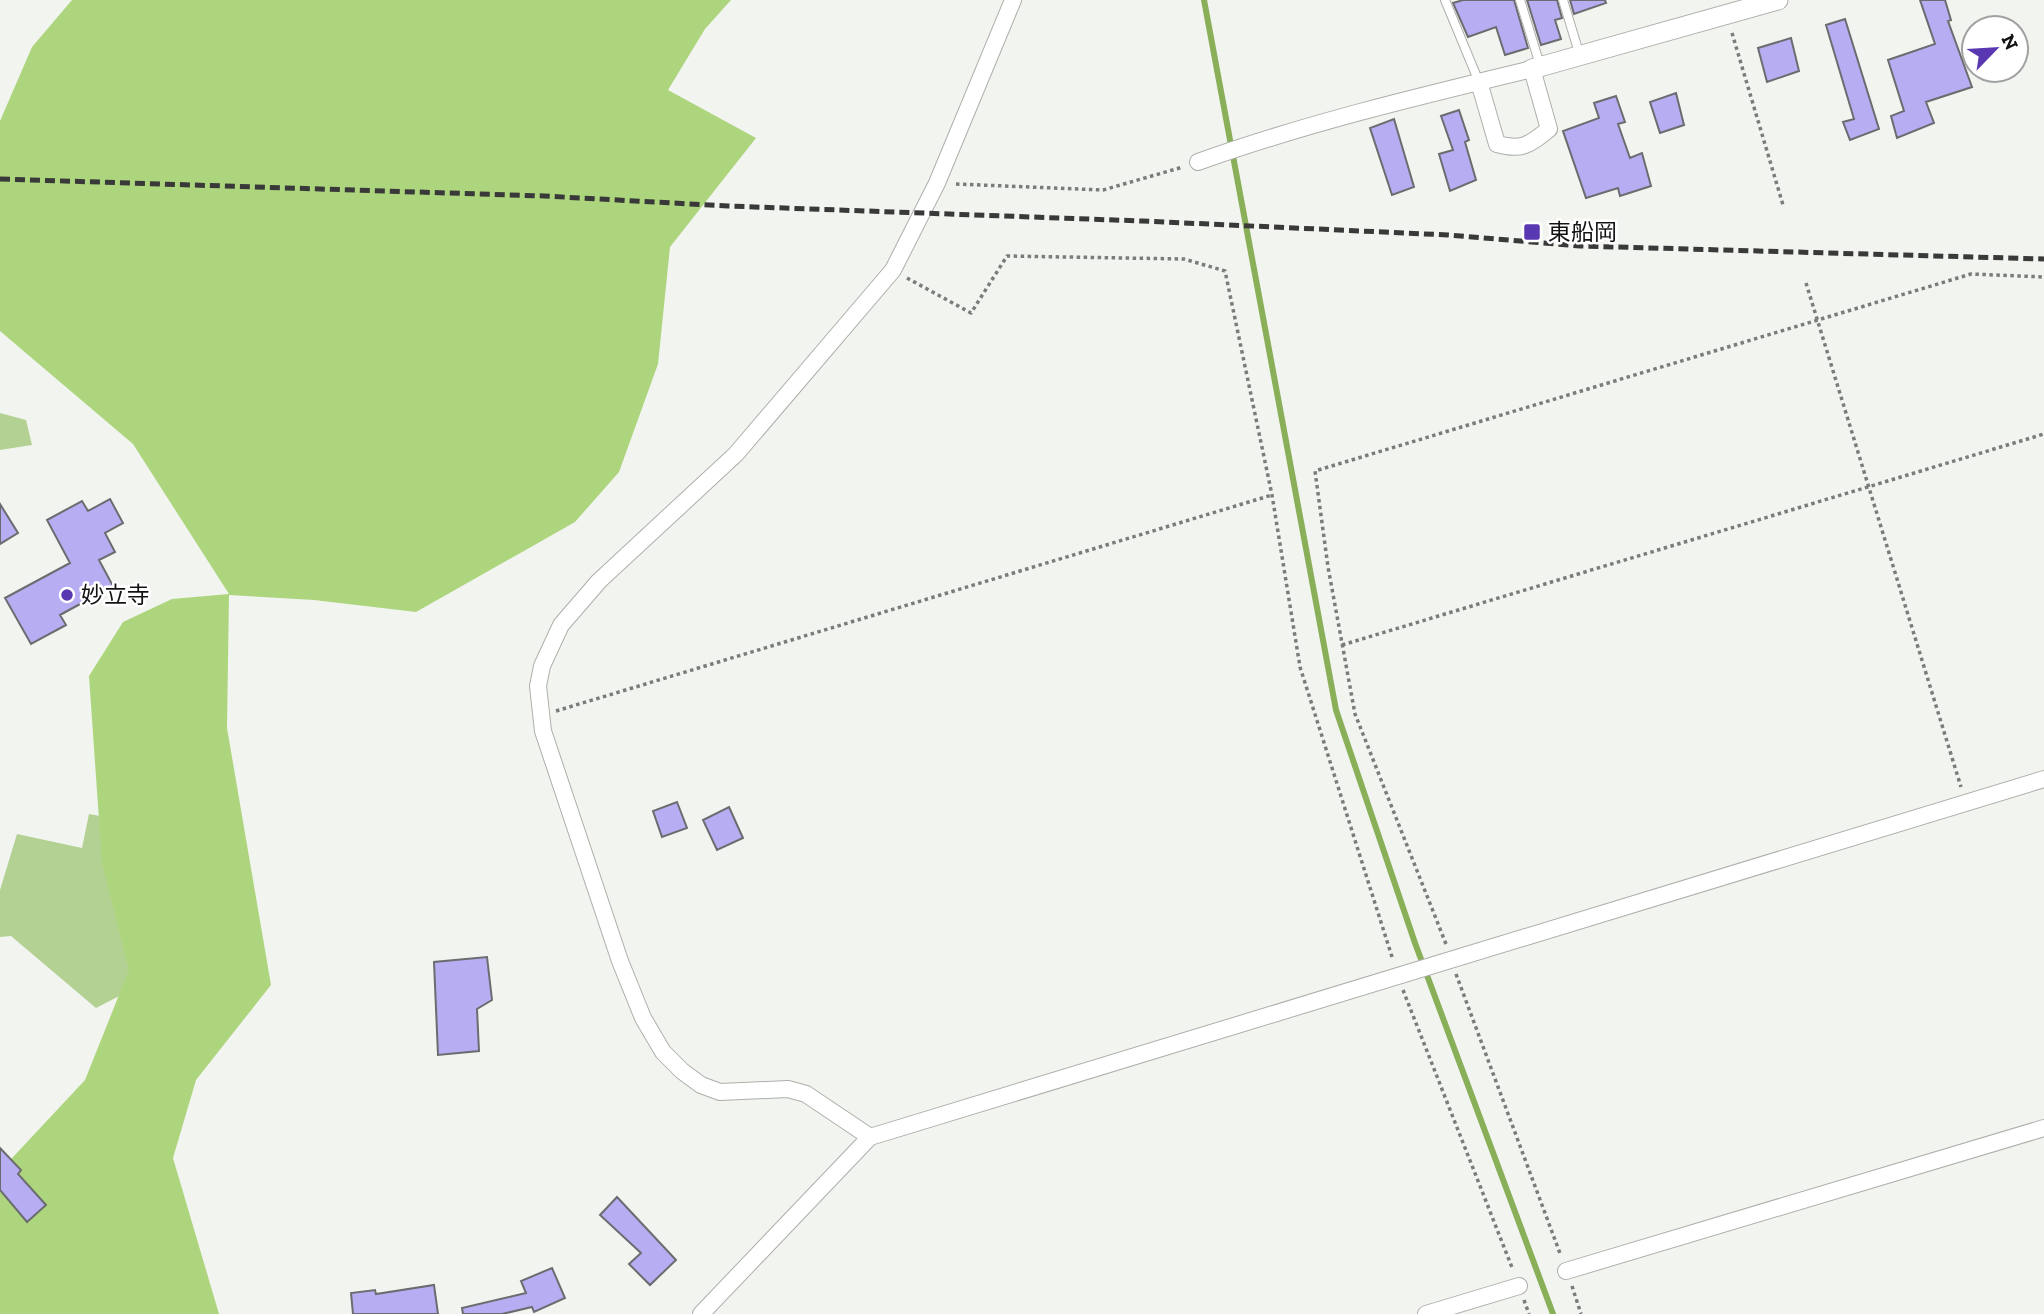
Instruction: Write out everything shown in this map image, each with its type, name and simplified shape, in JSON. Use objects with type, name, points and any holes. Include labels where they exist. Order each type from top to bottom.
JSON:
[{"type":"street","points":[[870,1137],[806,1094],[788,1089],[720,1092],[701,1085],[682,1072],[663,1052],[643,1018],[620,961],[543,731],[540,676],[561,625],[599,582],[736,454],[893,270],[937,183],[1013,0]]},
{"type":"street","points":[[1198,162],[1255,142],[1580,56],[1724,7],[1778,0]]},
{"type":"street","points":[[1479,82],[1497,144],[1515,149],[1532,142],[1549,129],[1537,68]]},
{"type":"street","points":[[701,1314],[870,1137],[2044,779]]},
{"type":"street","points":[[1566,1271],[2044,1128]]},
{"type":"street","points":[[1426,1314],[1519,1286]]},
{"type":"lane","points":[[1446,0],[1479,82]]},
{"type":"lane","points":[[1520,0],[1537,68]]},
{"type":"lane","points":[[1563,0],[1580,56]]},
{"type":"path","points":[[1724,7],[1783,205]]},
{"type":"path","points":[[937,183],[1103,190],[1198,162]]},
{"type":"path","points":[[893,270],[971,313],[1007,256],[1184,259],[1225,271],[1272,495],[1300,667],[1398,976],[1529,1314]]},
{"type":"path","points":[[1581,1314],[1451,958],[1355,714],[1328,567],[1315,471],[1816,318],[1970,274],[2044,277]]},
{"type":"path","points":[[1806,283],[1966,803]]},
{"type":"path","points":[[1342,645],[2044,435]]},
{"type":"path","points":[[541,715],[1272,495]]},
{"type":"green space","points":[[72,0],[731,0],[705,29],[668,90],[756,138],[670,247],[658,364],[619,472],[575,522],[416,612],[314,600],[229,595],[227,728],[271,985],[196,1080],[173,1158],[219,1314],[0,1314],[0,1171],[85,1080],[129,970],[102,863],[89,676],[123,622],[172,599],[229,594],[133,444],[0,331],[0,121],[32,47]]},
{"type":"green space","points":[[0,413],[26,420],[32,445],[0,450]]},
{"type":"green space","points":[[89,814],[194,833],[131,990],[96,1008],[11,936],[0,937],[0,890],[17,834],[82,848]]},
{"type":"building","points":[[1463,0],[1514,0],[1528,48],[1505,55],[1496,27],[1468,37],[1453,3]]},
{"type":"building","points":[[1527,0],[1557,0],[1562,18],[1555,20],[1561,39],[1541,45]]},
{"type":"building","points":[[1570,0],[1605,0],[1606,3],[1574,14]]},
{"type":"building","points":[[1920,0],[1945,0],[1951,20],[1948,21],[1960,54],[1960,84],[1971,84],[1972,87],[1926,102],[1934,123],[1897,138],[1891,116],[1904,111],[1888,60],[1935,44]]},
{"type":"building","points":[[1845,19],[1879,129],[1850,140],[1843,122],[1854,119],[1826,25]]},
{"type":"building","points":[[1791,38],[1799,71],[1767,82],[1758,48]]},
{"type":"building","points":[[1676,93],[1684,125],[1660,133],[1650,102]]},
{"type":"building","points":[[1616,96],[1625,122],[1618,124],[1630,158],[1642,153],[1651,186],[1620,196],[1618,188],[1586,198],[1563,131],[1599,118],[1594,103]]},
{"type":"building","points":[[1459,110],[1469,140],[1465,142],[1476,180],[1450,191],[1439,154],[1453,150],[1441,116]]},
{"type":"building","points":[[1394,119],[1414,187],[1392,195],[1370,128]]},
{"type":"building","points":[[110,499],[123,523],[105,533],[115,552],[99,560],[113,586],[60,615],[66,625],[31,644],[5,598],[70,563],[47,520],[82,501],[88,511]]},
{"type":"building","points":[[0,504],[18,533],[0,544]]},
{"type":"building","points":[[677,802],[687,828],[662,837],[653,811]]},
{"type":"building","points":[[729,807],[743,838],[717,850],[703,820]]},
{"type":"building","points":[[487,957],[492,1000],[477,1009],[479,1051],[438,1055],[434,962]]},
{"type":"building","points":[[0,1148],[21,1170],[18,1174],[46,1205],[27,1222],[0,1190]]},
{"type":"building","points":[[617,1197],[676,1260],[650,1285],[629,1264],[641,1253],[600,1215]]},
{"type":"building","points":[[552,1268],[565,1298],[534,1312],[532,1307],[502,1314],[463,1314],[462,1308],[526,1293],[521,1281]]},
{"type":"building","points":[[434,1285],[438,1314],[353,1314],[351,1293],[375,1290],[376,1294]]},
{"type":"waterway","points":[[1204,0],[1336,710],[1415,943],[1553,1314]]},
{"type":"railway","points":[[0,179],[544,196],[728,206],[1142,221],[1448,235],[1580,246],[2044,259]]},
{"type":"place","name":"東船岡","points":[[1532,232]]},
{"type":"place","name":"妙立寺","points":[[67,595]]}]
